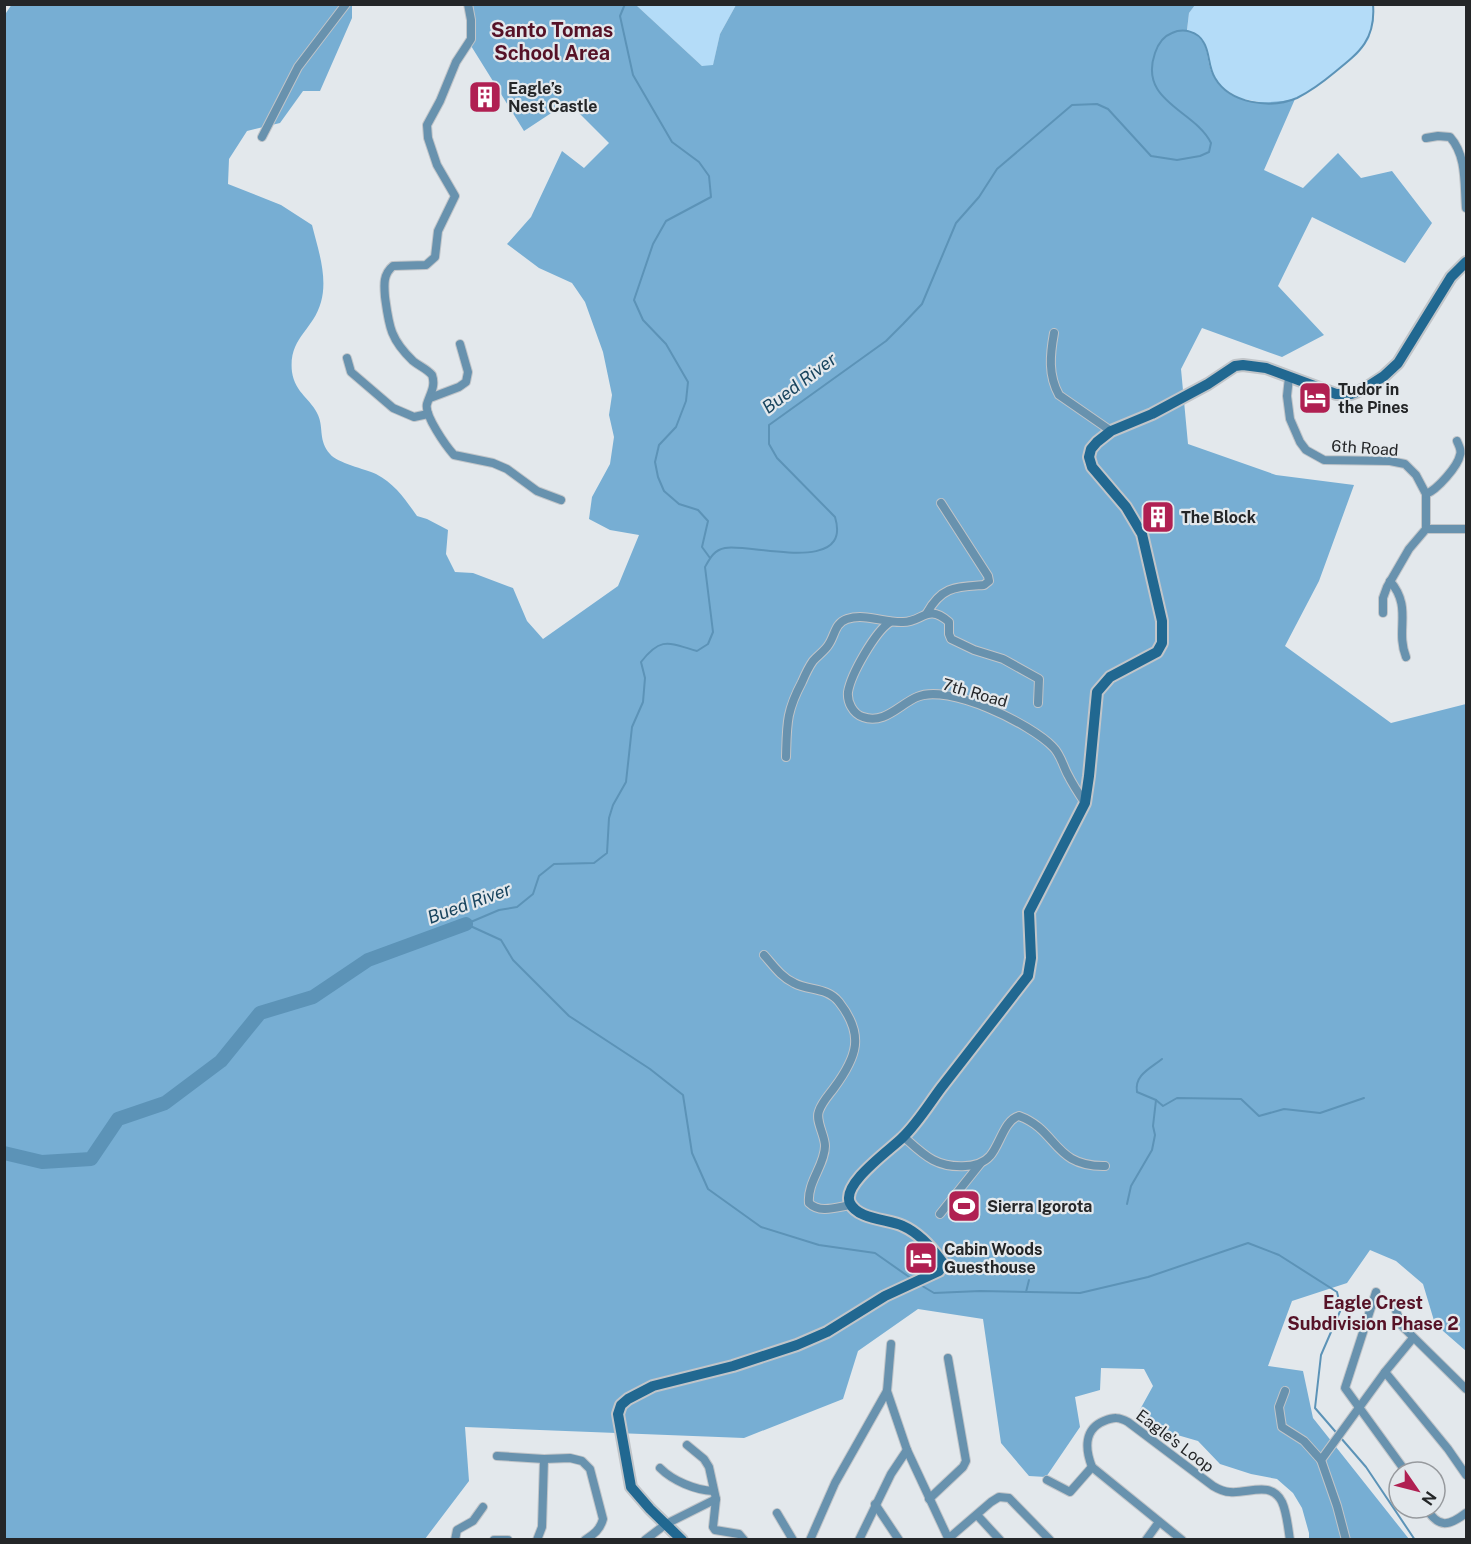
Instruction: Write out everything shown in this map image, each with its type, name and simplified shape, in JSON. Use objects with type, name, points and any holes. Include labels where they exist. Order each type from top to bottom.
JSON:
[{"type":"main road","points":[[682,1539],[631,1487],[618,1414],[621,1406],[628,1399],[653,1386],[734,1366],[827,1332],[885,1296],[939,1271],[943,1266],[939,1257],[915,1233],[902,1225],[873,1218],[851,1204],[849,1197],[852,1187],[865,1171],[904,1137],[1028,976],[1031,958],[1029,912],[1084,803],[1089,776],[1097,692],[1110,676],[1157,652],[1162,643],[1162,621],[1142,534],[1126,507],[1092,467],[1089,457],[1097,442],[1111,430],[1152,414],[1208,384],[1235,366],[1266,368],[1336,394],[1351,394],[1364,389],[1384,376],[1398,363],[1451,277],[1467,262]]},
{"type":"street","points":[[262,137],[298,67],[346,4]]},
{"type":"street","points":[[468,4],[471,39],[456,62],[427,125],[428,138],[437,165],[454,192],[454,201],[438,231],[435,257],[426,265],[393,266],[385,278],[389,328],[399,345],[413,361],[432,375],[434,386],[426,405],[428,414],[455,455],[507,469],[519,476],[529,487],[561,500]]},
{"type":"street","points":[[1426,138],[1450,137],[1457,147],[1463,164],[1467,208]]},
{"type":"street","points":[[1054,333],[1051,357],[1054,386],[1065,400],[1111,430]]},
{"type":"street","points":[[430,398],[466,382],[468,372],[460,344]]},
{"type":"street","points":[[347,358],[351,372],[393,408],[414,417],[428,414]]},
{"type":"street","name":"6th Road","points":[[1289,377],[1287,396],[1290,419],[1306,450],[1324,460],[1390,461],[1405,464],[1416,475],[1426,494]]},
{"type":"street","points":[[1383,613],[1383,598],[1390,581],[1409,549],[1426,529],[1426,494],[1439,485],[1457,462],[1461,451],[1457,441]]},
{"type":"street","points":[[786,758],[788,712],[793,698],[808,669],[829,645],[844,620],[857,618],[890,622],[911,621],[927,613],[938,597],[952,587],[984,585],[989,581],[941,503]]},
{"type":"street","points":[[1426,529],[1467,529]]},
{"type":"street","points":[[1390,581],[1403,604],[1402,648],[1406,657]]},
{"type":"street","points":[[927,613],[940,615],[949,622],[951,639],[974,650],[1003,659],[1039,679],[1038,703]]},
{"type":"street","name":"7th Road","points":[[890,622],[880,631],[852,682],[848,692],[853,711],[861,717],[880,718],[917,697],[929,694],[942,695],[996,711],[1025,726],[1054,747],[1084,803]]},
{"type":"street","points":[[764,955],[788,980],[796,985],[828,992],[834,996],[853,1026],[856,1045],[851,1064],[818,1115],[825,1146],[824,1154],[808,1194],[809,1203],[822,1209],[851,1204]]},
{"type":"street","points":[[940,1214],[980,1164],[990,1157],[1012,1119],[1019,1116],[1038,1127],[1074,1161],[1091,1166],[1105,1166]]},
{"type":"street","points":[[904,1137],[936,1161],[952,1165],[980,1164]]},
{"type":"street","points":[[1376,1292],[1345,1388],[1398,1460]]},
{"type":"street","points":[[1393,1303],[1402,1326],[1467,1389]]},
{"type":"street","points":[[1321,1460],[1341,1430],[1413,1338]]},
{"type":"street","points":[[891,1344],[888,1391],[908,1450],[949,1539],[999,1497],[1009,1498],[1050,1539]]},
{"type":"street","points":[[929,1499],[963,1467],[966,1461],[948,1358]]},
{"type":"street","points":[[1385,1372],[1467,1475]]},
{"type":"street","points":[[810,1539],[835,1482],[888,1391]]},
{"type":"street","points":[[1285,1391],[1279,1407],[1282,1427],[1304,1441],[1321,1460],[1346,1539]]},
{"type":"street","name":"Eagle's Loop","points":[[1092,1467],[1088,1458],[1088,1435],[1101,1422],[1114,1417],[1120,1418],[1142,1431],[1176,1460],[1213,1486],[1229,1492],[1255,1489],[1275,1493],[1282,1503],[1289,1539]]},
{"type":"street","points":[[687,1445],[709,1467],[715,1495],[713,1527],[716,1530],[739,1534],[744,1539]]},
{"type":"street","points":[[859,1539],[875,1503],[908,1450]]},
{"type":"street","points":[[497,1456],[582,1461],[590,1469],[603,1519],[597,1532],[585,1539]]},
{"type":"street","points":[[537,1539],[542,1527],[544,1459]]},
{"type":"street","points":[[1047,1480],[1071,1492],[1092,1467],[1182,1539]]},
{"type":"street","points":[[660,1468],[673,1479],[715,1495]]},
{"type":"street","points":[[645,1539],[715,1495]]},
{"type":"street","points":[[875,1503],[898,1539]]},
{"type":"street","points":[[455,1539],[458,1530],[473,1521],[483,1507]]},
{"type":"street","points":[[777,1513],[793,1539]]},
{"type":"street","points":[[1435,1520],[1445,1524],[1467,1513]]},
{"type":"street","points":[[976,1515],[1000,1539]]},
{"type":"street","points":[[1146,1539],[1159,1522]]},
{"type":"street","points":[[494,1539],[508,1539]]},
{"type":"shaded area","points":[[12,4],[352,5],[352,18],[320,91],[303,91],[280,123],[247,131],[229,159],[228,184],[281,205],[312,225],[321,263],[323,292],[313,320],[297,343],[292,360],[292,372],[296,385],[318,415],[326,449],[339,460],[383,478],[399,492],[417,516],[448,530],[446,554],[455,572],[473,573],[513,588],[527,621],[543,639],[618,586],[639,535],[610,530],[589,519],[592,497],[610,464],[614,437],[609,415],[612,395],[603,352],[585,302],[572,283],[539,268],[507,244],[531,217],[562,151],[584,168],[609,143],[568,102],[524,131],[468,41],[468,5],[636,5],[702,66],[713,65],[720,34],[736,5],[1195,5],[1189,13],[1187,30],[1195,34],[1204,44],[1211,70],[1221,87],[1229,94],[1250,101],[1273,102],[1295,99],[1264,170],[1303,188],[1338,153],[1361,178],[1392,171],[1432,223],[1405,263],[1312,217],[1278,286],[1324,335],[1282,357],[1202,328],[1181,369],[1188,444],[1276,475],[1354,485],[1319,581],[1285,646],[1391,723],[1466,704],[1466,1351],[1435,1324],[1423,1284],[1396,1261],[1370,1250],[1347,1283],[1292,1301],[1268,1366],[1303,1371],[1313,1418],[1387,1511],[1387,1520],[1394,1520],[1409,1539],[1309,1539],[1302,1508],[1293,1493],[1277,1479],[1220,1464],[1198,1441],[1167,1432],[1150,1419],[1137,1415],[1153,1386],[1144,1369],[1101,1368],[1100,1390],[1075,1397],[1080,1427],[1046,1477],[1029,1476],[1001,1443],[983,1319],[918,1309],[858,1351],[843,1399],[744,1438],[465,1427],[469,1481],[425,1539],[5,1539],[4,16]]},
{"type":"shaded area","points":[[636,5],[736,5],[720,34],[713,66],[702,66]]},
{"type":"shaded area","points":[[1195,5],[1373,5],[1374,18],[1369,39],[1358,54],[1318,86],[1295,99],[1264,103],[1239,98],[1222,87],[1214,77],[1209,64],[1187,31],[1189,13]]},
{"type":"waterway","points":[[625,4],[620,16],[633,75],[672,142],[699,162],[709,176],[711,197],[666,221],[653,244],[634,300],[643,320],[666,344],[688,382],[686,401],[676,427],[659,445],[655,462],[664,491],[679,504],[698,510],[708,521],[702,547],[710,558]]},
{"type":"waterway","name":"Bued River","points":[[466,924],[499,910],[517,907],[533,894],[539,876],[554,864],[594,863],[607,853],[609,818],[613,805],[626,782],[632,727],[643,702],[645,678],[641,662],[660,645],[672,644],[697,651],[708,644],[713,632],[705,567],[713,555],[725,548],[796,553],[815,551],[829,546],[836,535],[835,517],[777,458],[769,444],[769,425],[886,341],[922,304],[956,223],[979,197],[997,169],[1072,105],[1097,104],[1108,109],[1151,156],[1177,160],[1200,156],[1209,152],[1211,143],[1193,122],[1161,94],[1154,83],[1152,70],[1155,53],[1164,38],[1181,31],[1198,36],[1206,47],[1215,78],[1230,94],[1252,102],[1275,103],[1297,98],[1317,86],[1359,51],[1372,27],[1373,4]]},
{"type":"waterway","points":[[466,924],[501,940],[513,960],[569,1016],[650,1069],[683,1095],[692,1153],[708,1189],[761,1227],[819,1245],[875,1253],[912,1279]]},
{"type":"waterway","name":"Bued River","points":[[4,1153],[42,1162],[91,1159],[118,1119],[165,1103],[221,1061],[260,1013],[313,997],[368,960],[466,924]]},
{"type":"waterway","points":[[1127,1204],[1131,1186],[1152,1150],[1155,1135],[1153,1126],[1156,1100],[1137,1092],[1138,1081],[1144,1072],[1162,1059]]},
{"type":"waterway","points":[[1156,1100],[1163,1106],[1177,1098],[1241,1099],[1259,1116],[1284,1109],[1320,1113],[1364,1098]]},
{"type":"waterway","points":[[919,1284],[934,1293],[980,1291],[1080,1293],[1148,1277],[1248,1243],[1279,1255],[1337,1292],[1341,1309],[1321,1355],[1315,1408],[1366,1467],[1415,1540]]},
{"type":"waterway","points":[[1032,1255],[1035,1244]]},
{"type":"waterway","points":[[1026,1292],[1029,1280]]},
{"type":"place","name":"Eagle’s Nest Castle","points":[[485,97]]},
{"type":"place","name":"Tudor in the Pines","points":[[1315,398]]},
{"type":"place","name":"The Block","points":[[1158,517]]},
{"type":"place","name":"Sierra Igorota","points":[[964,1206]]},
{"type":"place","name":"Cabin Woods Guesthouse","points":[[921,1258]]},
{"type":"district","name":"Santo Tomas School Area","points":[[552,42]]},
{"type":"district","name":"Eagle Crest Subdivision Phase 2","points":[[1373,1312]]}]
